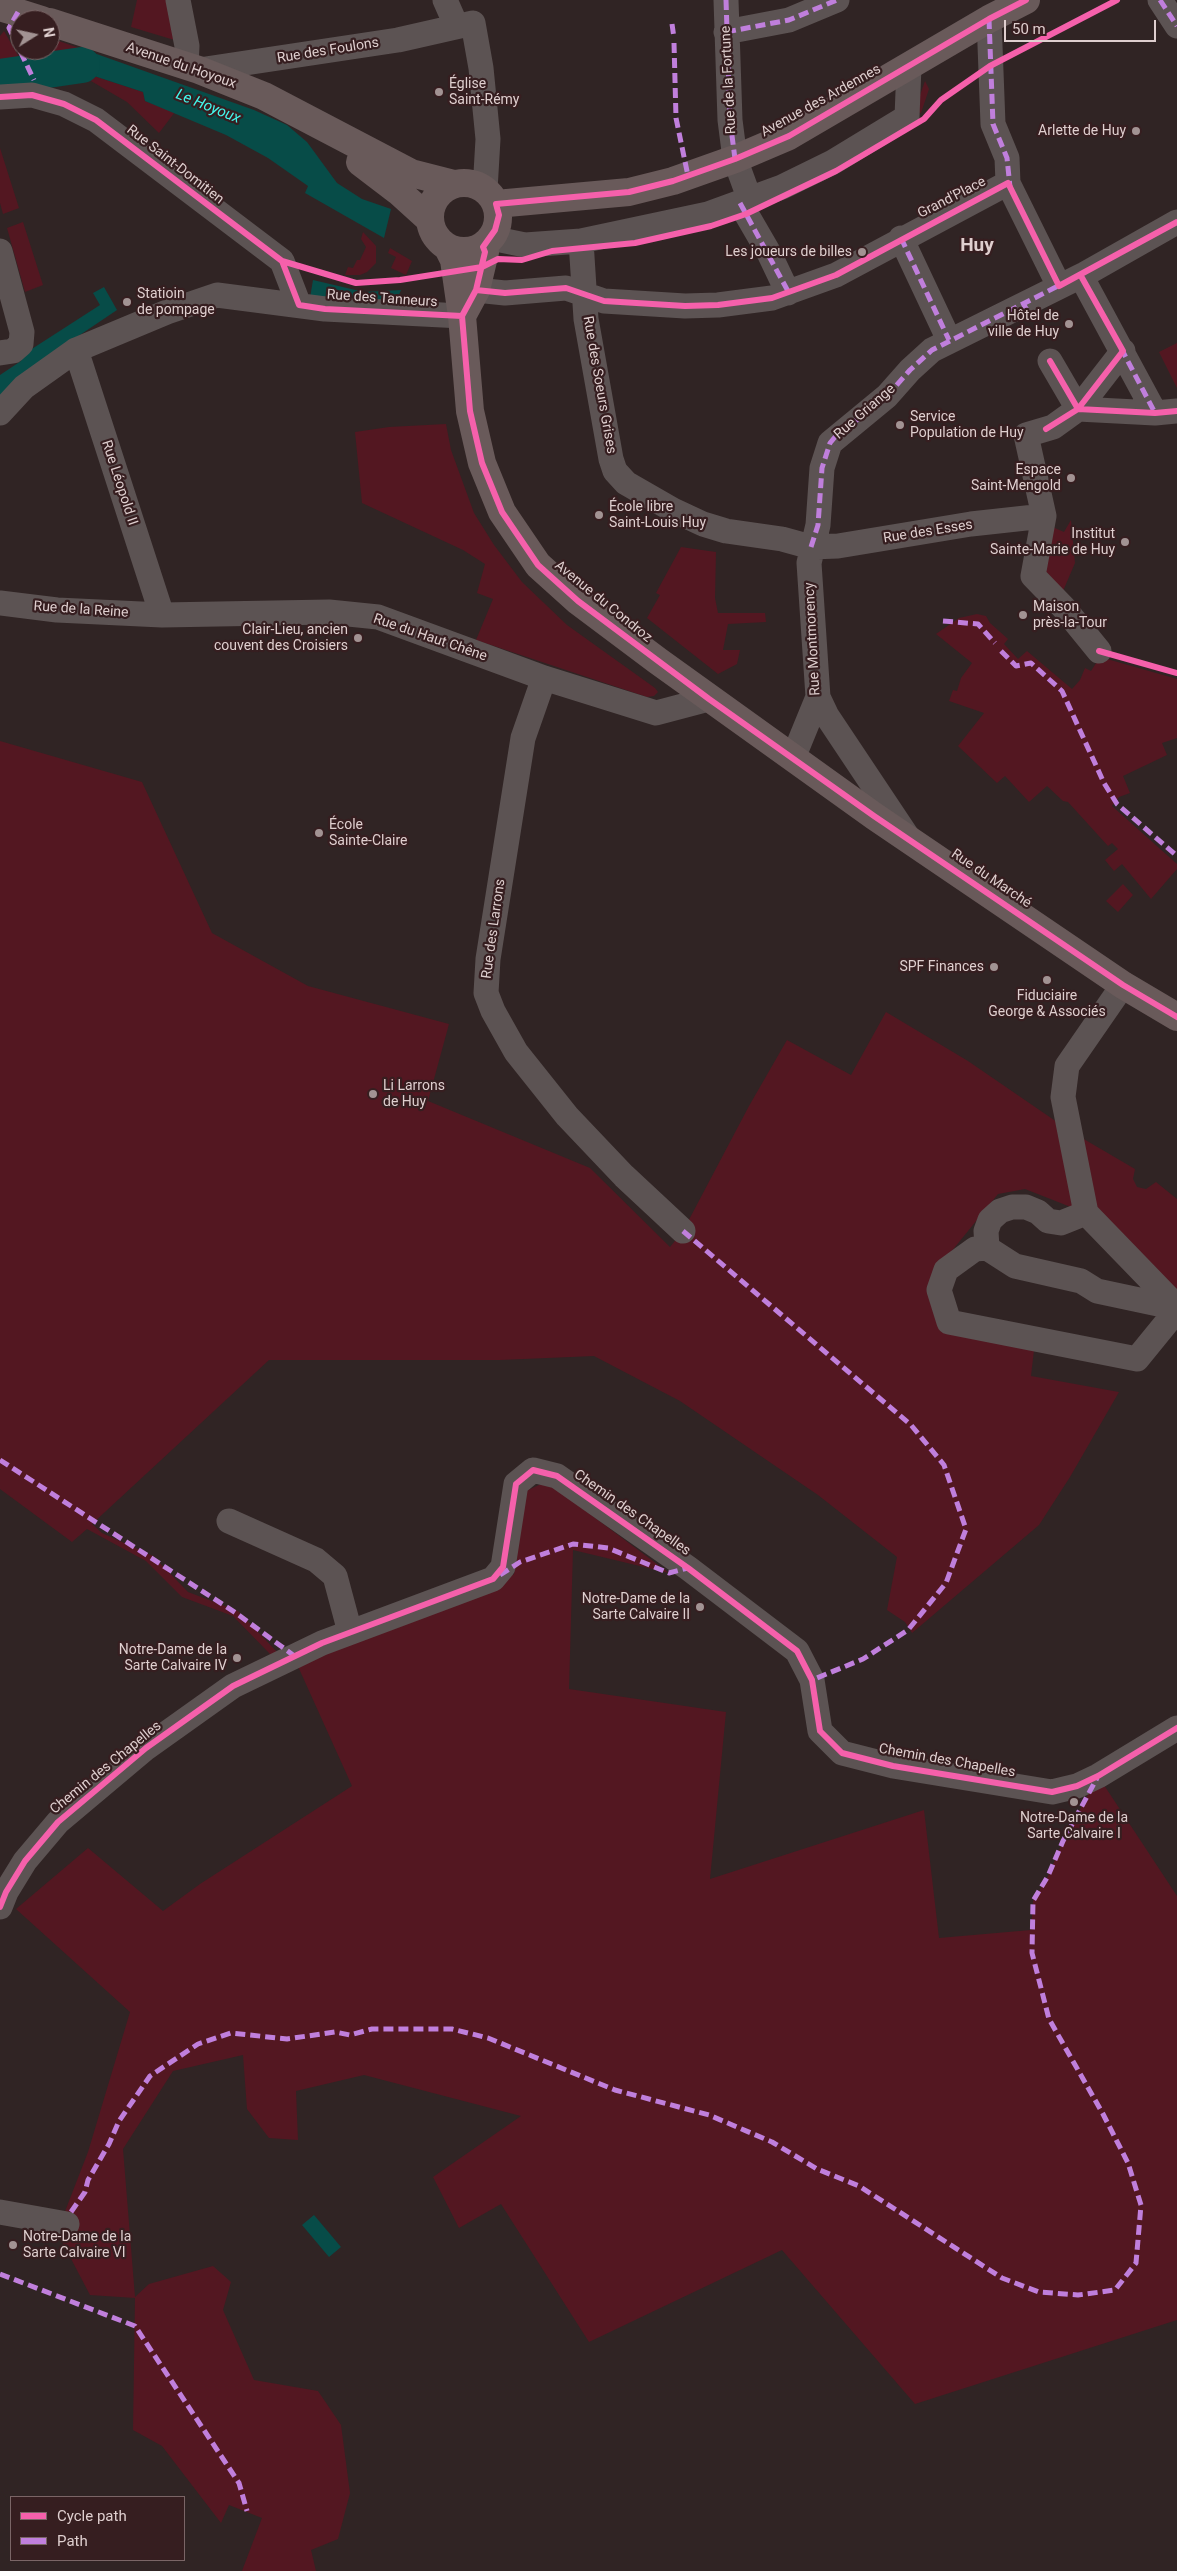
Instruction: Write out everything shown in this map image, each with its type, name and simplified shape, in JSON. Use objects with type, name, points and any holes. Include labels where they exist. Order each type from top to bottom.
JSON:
[{"type":"main road","name":"Avenue des Ardennes","points":[[490,197],[629,192],[673,181],[735,159],[789,136],[909,66],[993,11],[1026,0]]},
{"type":"main road","name":"Avenue du Hoyoux","points":[[60,25],[192,68],[264,96],[411,173],[454,184]]},
{"type":"main road","name":"Avenue du Hoyoux","points":[[308,120],[398,191],[430,220]]},
{"type":"main road","points":[[462,316],[476,290],[484,252],[498,215],[490,197],[464,183],[454,184],[438,194],[430,211],[430,220],[436,238],[448,248],[468,250],[487,242]]},
{"type":"main road","name":"Avenue du Condroz","points":[[448,248],[454,260],[462,316],[470,411],[482,463],[502,512],[538,565],[578,601],[709,699],[793,758]]},
{"type":"main road","name":"Rue du Marché","points":[[793,758],[1123,985],[1177,1017]]},
{"type":"street","points":[[178,0],[192,68]]},
{"type":"street","points":[[445,0],[456,25],[473,23],[488,139],[490,197]]},
{"type":"street","name":"Rue de la Fortune","points":[[726,0],[730,120],[735,159],[745,202],[788,293]]},
{"type":"street","points":[[726,32],[789,20],[837,0]]},
{"type":"street","points":[[1160,0],[1177,26]]},
{"type":"street","points":[[993,11],[993,124],[1006,158],[1008,183]]},
{"type":"street","name":"Rue des Foulons","points":[[192,68],[398,40],[456,25]]},
{"type":"street","points":[[487,242],[525,245],[581,241],[690,219],[745,202],[782,187],[833,162],[907,117],[909,66]]},
{"type":"street","name":"Rue Saint-Domitien","points":[[0,97],[32,95],[64,104],[96,120],[282,261],[299,305]]},
{"type":"street","name":"Grand'Place","points":[[476,290],[505,293],[566,288],[604,300],[685,306],[752,302],[788,293],[836,275],[901,238],[1008,183],[1075,278],[1122,351],[1166,412]]},
{"type":"street","points":[[901,238],[941,345],[1026,310],[1075,278],[1177,222]]},
{"type":"street","name":"Rue des Soeurs Grises","points":[[581,241],[586,319],[615,471],[626,483],[672,510],[703,524],[726,531],[782,539],[811,547]]},
{"type":"street","points":[[0,251],[4,290],[22,332],[21,344],[13,351],[0,354]]},
{"type":"street","name":"Rue des Tanneurs","points":[[0,413],[24,386],[76,350],[167,312],[217,295],[325,309],[462,316]]},
{"type":"street","name":"Rue Griange","points":[[811,547],[818,525],[822,468],[830,444],[887,396],[910,370],[941,345]]},
{"type":"street","name":"Rue Léopold II","points":[[76,350],[162,615]]},
{"type":"street","points":[[1099,652],[1064,608],[1033,576],[1044,516],[1026,435],[1052,427],[1078,409],[1122,351]]},
{"type":"street","points":[[1050,361],[1078,409]]},
{"type":"street","points":[[1078,409],[1166,412]]},
{"type":"street","name":"Rue des Esses","points":[[811,547],[838,546],[971,524],[1044,516]]},
{"type":"street","name":"Rue Montmorency","points":[[793,758],[818,697],[809,563],[811,547]]},
{"type":"street","name":"Rue de la Reine","points":[[0,603],[57,610],[162,615]]},
{"type":"street","name":"Rue du Haut Chêne","points":[[162,615],[329,612],[378,617],[544,678],[656,713],[709,699]]},
{"type":"street","name":"Rue des Larrons","points":[[544,678],[523,738],[488,959],[486,993],[493,1011],[516,1052],[567,1116],[624,1176],[683,1231]]},
{"type":"street","name":"Rue du Marché","points":[[818,697],[828,716],[910,840]]},
{"type":"street","points":[[1123,985],[1067,1066],[1063,1097],[1086,1212],[1177,1308]]},
{"type":"street","points":[[987,1248],[988,1225],[990,1220],[1000,1211],[1012,1207],[1026,1207],[1038,1212],[1048,1221],[1061,1224],[1086,1212]]},
{"type":"street","points":[[987,1248],[1015,1266],[1081,1281],[1097,1291],[1177,1308],[1138,1359],[949,1322],[939,1290],[946,1270],[975,1249],[987,1248]]},
{"type":"street","name":"Chemin des Chapelles","points":[[0,1907],[6,1892],[25,1861],[58,1822],[146,1748],[233,1686],[293,1655],[493,1579],[502,1567],[516,1484],[533,1470],[557,1476],[688,1568],[796,1651],[812,1680],[820,1731],[842,1753],[893,1766],[1052,1792],[1077,1786],[1098,1776],[1177,1728]]},
{"type":"street","points":[[229,1521],[316,1560],[335,1576],[350,1632]]},
{"type":"street","points":[[0,2212],[67,2224]]},
{"type":"shaded area","points":[[137,0],[174,0],[181,42],[131,27]]},
{"type":"shaded area","points":[[4,31],[10,42],[10,60],[21,60],[24,66],[0,70],[0,36]]},
{"type":"shaded area","points":[[60,41],[91,52],[60,58]]},
{"type":"shaded area","points":[[27,60],[50,60],[29,64]]},
{"type":"shaded area","points":[[79,74],[91,75],[143,92],[145,101],[175,112],[159,133],[127,102]]},
{"type":"shaded area","points":[[925,81],[929,89],[921,113],[914,112]]},
{"type":"shaded area","points":[[0,148],[19,208],[3,214],[0,203]]},
{"type":"shaded area","points":[[23,222],[43,285],[25,292],[7,228]]},
{"type":"shaded area","points":[[363,232],[376,246],[376,263],[367,272],[360,275],[345,275],[348,267],[353,268],[357,260],[360,260],[366,247],[361,239]]},
{"type":"shaded area","points":[[390,248],[412,261],[406,275],[391,268],[396,257],[388,253]]},
{"type":"shaded area","points":[[1177,343],[1177,388],[1159,352]]},
{"type":"shaded area","points":[[446,424],[451,450],[474,513],[494,545],[522,582],[567,625],[655,688],[658,692],[654,696],[647,697],[476,640],[493,599],[477,593],[485,564],[463,550],[362,503],[355,432],[389,427]]},
{"type":"shaded area","points":[[1071,520],[1075,563],[1063,591],[1042,567],[1048,525],[1064,532]]},
{"type":"shaded area","points":[[681,547],[716,552],[715,598],[718,613],[765,613],[766,622],[728,624],[723,650],[740,650],[737,664],[718,674],[647,618],[660,595],[656,593]]},
{"type":"shaded area","points":[[977,614],[986,616],[990,623],[1008,639],[1004,644],[1018,659],[1027,651],[1072,689],[1080,680],[1085,668],[1091,671],[1100,657],[1177,679],[1177,738],[1162,743],[1167,755],[1123,776],[1130,793],[1119,797],[1112,806],[1177,864],[1177,869],[1151,899],[1122,864],[1114,871],[1105,860],[1118,849],[1112,843],[1108,846],[1068,802],[1063,801],[1047,786],[1029,802],[1005,776],[997,783],[958,746],[984,713],[949,701],[953,690],[957,691],[961,678],[972,663],[936,634],[959,618]]},
{"type":"shaded area","points":[[0,741],[142,782],[212,933],[308,986],[449,1024],[428,1101],[590,1168],[670,1247],[683,1231],[749,1106],[787,1040],[851,1075],[886,1012],[968,1061],[1070,1131],[1135,1169],[1133,1179],[1137,1187],[1146,1189],[1156,1182],[1177,1199],[1177,1307],[1086,1213],[1025,1189],[998,1194],[938,1268],[940,1329],[1034,1350],[1031,1376],[1119,1392],[1070,1477],[1039,1525],[912,1633],[905,1622],[887,1610],[897,1557],[818,1495],[680,1401],[594,1356],[500,1360],[269,1360],[92,1524],[102,1533],[153,1556],[188,1592],[238,1611],[277,1652],[271,1655],[233,1616],[182,1597],[146,1561],[87,1529],[72,1542],[0,1489]]},
{"type":"shaded area","points":[[1123,884],[1133,895],[1118,912],[1106,901]]},
{"type":"shaded area","points":[[539,1485],[551,1485],[669,1573],[573,1550],[569,1689],[726,1712],[710,1879],[924,1810],[939,1938],[1031,1930],[1033,1901],[1048,1876],[1063,1841],[1098,1776],[1177,1896],[1177,2320],[915,2404],[782,2250],[589,2342],[501,2204],[459,2228],[433,2177],[521,2116],[364,2075],[296,2091],[298,2140],[269,2138],[247,2109],[243,2055],[173,2071],[123,2149],[135,2297],[149,2284],[213,2266],[231,2282],[223,2310],[254,2380],[318,2391],[341,2425],[350,2493],[338,2539],[311,2550],[316,2571],[242,2571],[262,2518],[229,2505],[221,2523],[162,2446],[133,2430],[135,2298],[90,2295],[57,2232],[88,2152],[130,2012],[16,1909],[88,1848],[163,1911],[200,1884],[352,1786],[296,1662],[484,1594],[514,1574],[526,1491]]},
{"type":"water","points":[[91,52],[254,110],[287,125],[307,142],[337,183],[362,199],[391,209],[384,238],[305,193],[308,186],[268,158],[226,135],[145,101],[143,92],[91,75],[79,74],[37,80],[29,65]]},
{"type":"water","points":[[24,66],[31,81],[3,85],[0,81],[0,70]]},
{"type":"water","points":[[313,280],[364,292],[401,290],[396,302],[310,298]]},
{"type":"water","points":[[104,287],[117,310],[65,345],[0,398],[0,375],[21,361],[24,354],[100,305],[93,293]]},
{"type":"water","points":[[314,2215],[341,2247],[329,2257],[302,2225]]},
{"type":"waterway","name":"Le Hoyoux","points":[[0,77],[82,65]]},
{"type":"marked path","points":[[726,0],[730,120],[735,159]]},
{"type":"marked path","points":[[726,32],[789,20],[837,0]]},
{"type":"marked path","points":[[1160,0],[1177,26]]},
{"type":"marked path","points":[[989,19],[993,124],[1007,158],[1010,187]]},
{"type":"marked path","points":[[672,24],[674,38]]},
{"type":"marked path","points":[[10,26],[10,30]]},
{"type":"marked path","points":[[674,43],[676,118],[688,176]]},
{"type":"marked path","points":[[24,60],[34,80]]},
{"type":"marked path","points":[[740,203],[789,293]]},
{"type":"marked path","points":[[901,238],[949,340]]},
{"type":"marked path","points":[[811,547],[818,525],[822,468],[830,443],[835,437],[887,396],[910,370],[932,350],[1062,284]]},
{"type":"marked path","points":[[1023,303],[1030,316]]},
{"type":"marked path","points":[[1121,348],[1155,413]]},
{"type":"marked path","points":[[943,621],[978,624],[995,643]]},
{"type":"marked path","points":[[1001,651],[1016,666],[1031,663],[1062,691],[1104,783],[1117,804],[1177,856]]},
{"type":"marked path","points":[[683,1231],[911,1425],[944,1465],[966,1529],[946,1583],[908,1630],[863,1659],[812,1680]]},
{"type":"marked path","points":[[0,1460],[236,1613],[293,1655]]},
{"type":"marked path","points":[[500,1575],[520,1562],[573,1544],[608,1548],[669,1573],[688,1568]]},
{"type":"marked path","points":[[71,2212],[85,2192],[88,2180],[109,2144],[119,2121],[150,2076],[198,2044],[231,2033],[287,2039],[335,2032],[350,2035],[372,2029],[452,2029],[488,2038],[615,2090],[709,2115],[772,2142],[817,2169],[859,2186],[1002,2278],[1039,2292],[1078,2295],[1115,2290],[1136,2263],[1141,2205],[1128,2163],[1103,2114],[1049,2019],[1032,1953],[1033,1901],[1048,1876],[1063,1841],[1097,1778]]},
{"type":"marked path","points":[[0,2274],[135,2326],[239,2483],[247,2511]]},
{"type":"cycle path","points":[[1026,0],[989,19],[789,136],[735,159],[673,181],[629,192],[496,204],[499,215],[495,230],[483,247],[485,252],[476,290],[462,316],[470,411],[482,463],[502,512],[538,565],[578,601],[709,699],[874,816],[1123,985],[1177,1017]]},
{"type":"cycle path","points":[[282,261],[356,283],[400,280],[482,267],[498,259],[522,260],[552,251],[635,243],[711,226],[746,214],[836,171],[924,119],[941,100],[990,66],[1117,0]]},
{"type":"cycle path","points":[[0,97],[32,95],[64,104],[96,120],[282,261],[299,305],[325,309],[462,316]]},
{"type":"cycle path","points":[[476,290],[505,293],[566,288],[604,301],[685,306],[718,305],[772,298],[836,275],[1008,183],[1059,286],[1177,222]]},
{"type":"cycle path","points":[[1046,429],[1078,409],[1123,351],[1081,276]]},
{"type":"cycle path","points":[[1050,361],[1078,409],[1155,413],[1177,411]]},
{"type":"cycle path","points":[[1099,651],[1177,673]]},
{"type":"cycle path","points":[[0,1907],[6,1892],[25,1861],[58,1822],[146,1748],[233,1686],[322,1643],[493,1579],[503,1567],[516,1484],[533,1470],[557,1476],[688,1568],[797,1651],[812,1680],[820,1731],[842,1753],[893,1766],[1052,1792],[1077,1786],[1098,1776],[1177,1728]]},
{"type":"place","name":"Église Saint-Rémy","points":[[439,92]]},
{"type":"place","name":"Arlette de Huy","points":[[1136,131]]},
{"type":"place","name":"Les joueurs de billes","points":[[862,252]]},
{"type":"place","name":"Statioin de pompage","points":[[127,302]]},
{"type":"place","name":"Hôtel de ville de Huy","points":[[1069,324]]},
{"type":"place","name":"Service Population de Huy","points":[[900,425]]},
{"type":"place","name":"Espace Saint-Mengold","points":[[1071,478]]},
{"type":"place","name":"École libre Saint-Louis Huy","points":[[599,515]]},
{"type":"place","name":"Institut Sainte-Marie de Huy","points":[[1125,542]]},
{"type":"place","name":"Maison près-la-Tour","points":[[1023,615]]},
{"type":"place","name":"Clair-Lieu, ancien couvent des Croisiers","points":[[358,638]]},
{"type":"place","name":"École Sainte-Claire","points":[[319,833]]},
{"type":"place","name":"SPF Finances","points":[[994,967]]},
{"type":"place","name":"Fiduciaire George & Associés","points":[[1047,980]]},
{"type":"place","name":"Li Larrons de Huy","points":[[373,1094]]},
{"type":"place","name":"Notre-Dame de la Sarte Calvaire II","points":[[700,1607]]},
{"type":"place","name":"Notre-Dame de la Sarte Calvaire IV","points":[[237,1658]]},
{"type":"place","name":"Notre-Dame de la Sarte Calvaire I","points":[[1074,1802]]},
{"type":"place","name":"Notre-Dame de la Sarte Calvaire VI","points":[[13,2245]]},
{"type":"district","name":"Huy","points":[[977,246]]}]
